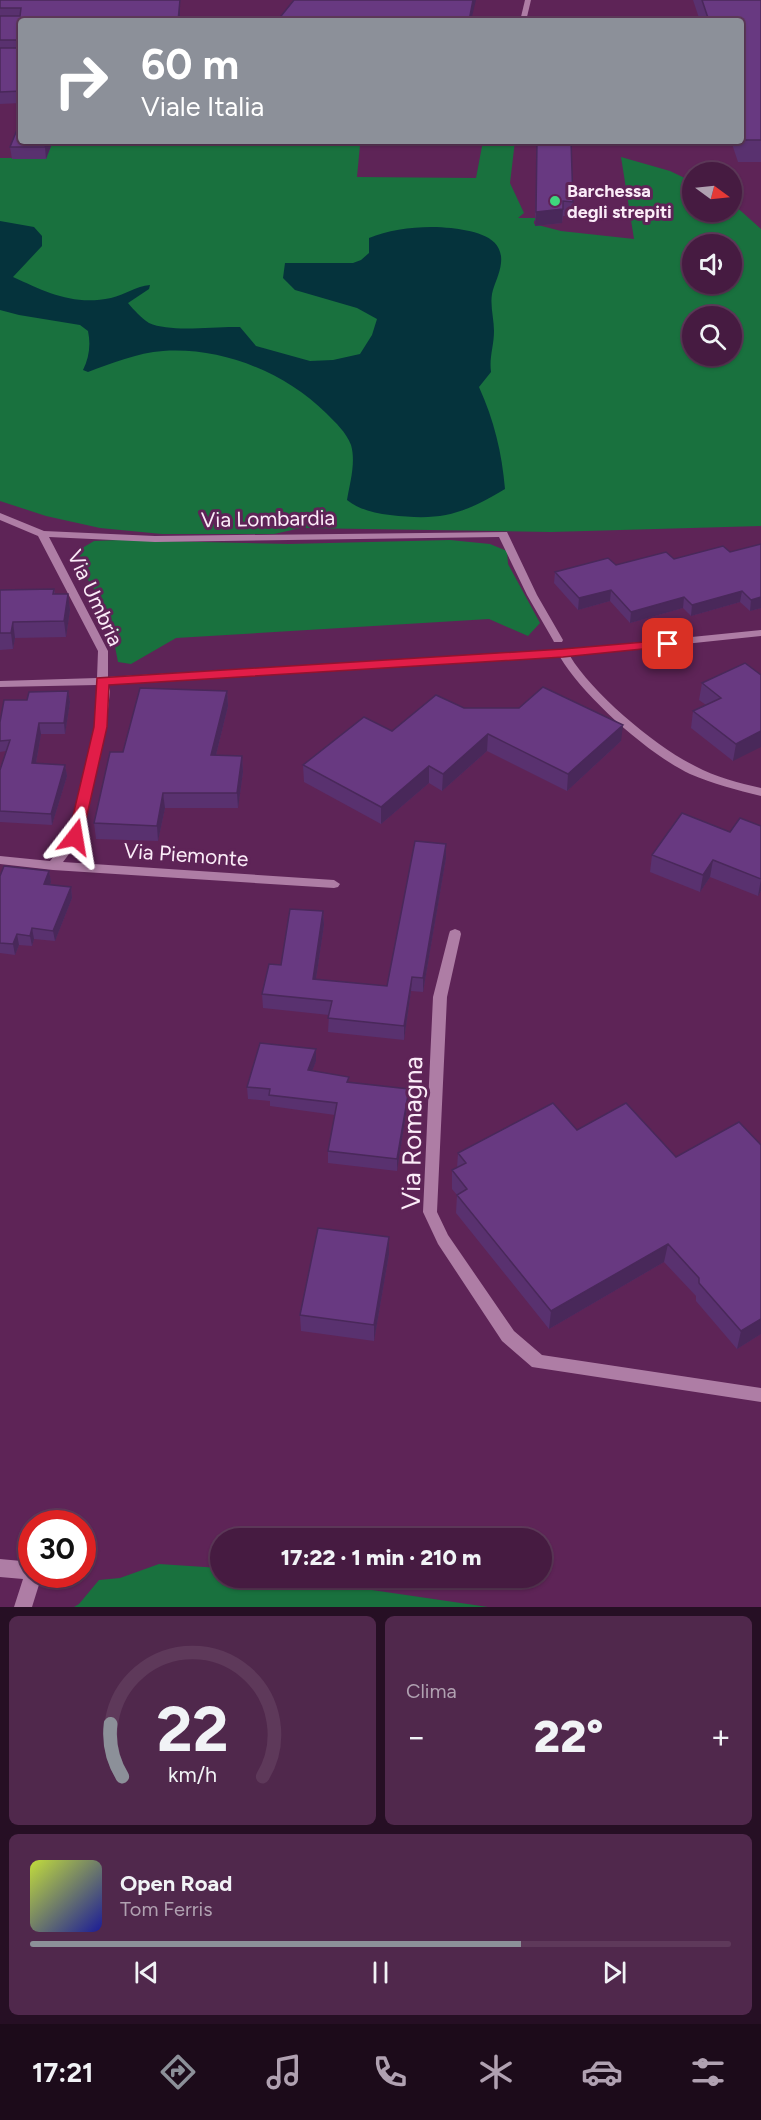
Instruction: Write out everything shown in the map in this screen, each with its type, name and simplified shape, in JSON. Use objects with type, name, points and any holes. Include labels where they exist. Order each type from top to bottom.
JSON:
[{"type":"street","points":[[524,18],[528,0]]},
{"type":"street","name":"Via Lombardia","points":[[0,516],[42,534],[155,539],[503,534],[558,640]]},
{"type":"street","name":"Via Umbria","points":[[42,534],[103,651],[104,691],[100,727],[75,837],[53,866]]},
{"type":"street","points":[[0,684],[102,681],[563,653],[761,633]]},
{"type":"street","points":[[563,653],[574,672],[636,730],[683,765],[728,785],[761,792]]},
{"type":"street","name":"Via Piemonte","points":[[0,860],[53,866],[334,884]]},
{"type":"street","name":"Via Romagna","points":[[455,934],[440,997],[430,1212],[442,1239],[508,1336],[538,1362],[761,1395]]},
{"type":"street","points":[[0,1568],[18,1571]]},
{"type":"street","points":[[23,1607],[28,1588]]},
{"type":"green space","points":[[52,144],[356,144],[360,145],[357,177],[476,178],[482,144],[515,144],[510,183],[524,213],[518,218],[539,218],[534,221],[534,224],[561,231],[634,239],[621,157],[682,177],[682,222],[742,222],[742,212],[761,229],[761,526],[551,532],[301,528],[274,534],[162,534],[100,528],[46,516],[0,501],[0,158],[46,158]]},
{"type":"green space","points":[[450,540],[490,544],[507,551],[508,564],[540,623],[528,636],[489,619],[176,638],[131,664],[118,662],[108,611],[77,563],[79,550],[94,541],[289,544]]},
{"type":"green space","points":[[159,1564],[210,1567],[210,1588],[358,1588],[488,1607],[74,1607],[92,1588],[96,1588],[99,1580],[120,1578]]},
{"type":"shaded area","points":[[0,221],[34,227],[42,236],[42,246],[13,277],[25,283],[60,296],[84,300],[111,298],[150,285],[149,289],[128,303],[149,323],[169,328],[240,327],[256,346],[310,361],[333,360],[360,354],[372,335],[377,319],[357,308],[295,290],[283,278],[285,263],[353,263],[369,253],[369,238],[409,228],[451,228],[485,236],[497,246],[501,254],[501,263],[492,299],[494,331],[491,372],[479,387],[496,437],[505,489],[476,505],[437,516],[408,517],[367,510],[347,500],[353,458],[351,445],[344,432],[309,398],[272,374],[229,358],[185,351],[144,354],[88,372],[83,370],[88,356],[89,341],[88,331],[80,325],[0,310]]},
{"type":"building","points":[[0,0],[180,0],[178,18],[18,18],[18,40],[0,40],[0,16],[20,16],[21,8],[0,8]]},
{"type":"building","points":[[294,0],[473,0],[470,18],[279,18]]},
{"type":"building","points":[[702,0],[761,0],[761,140],[744,140],[744,18],[708,18]]},
{"type":"building","points":[[0,48],[18,48],[18,91],[0,92]]},
{"type":"building","points":[[18,127],[18,144],[46,144],[45,147],[10,147]]},
{"type":"building","name":"Barchessa degli strepiti","points":[[537,144],[571,144],[573,202],[563,201],[563,209],[536,212]]},
{"type":"building","points":[[761,544],[761,597],[751,600],[742,591],[692,605],[684,597],[631,612],[611,590],[579,598],[555,572],[608,558],[616,565],[666,552],[674,559],[723,546],[730,552]]},
{"type":"building","points":[[54,589],[53,594],[68,594],[64,621],[13,622],[11,633],[0,633],[0,590]]},
{"type":"building","points":[[745,663],[761,675],[761,731],[736,744],[693,711],[721,698],[702,683]]},
{"type":"building","points":[[543,687],[623,725],[568,774],[488,734],[443,774],[429,766],[381,807],[303,765],[364,717],[392,731],[436,695],[464,708],[519,708]]},
{"type":"building","points":[[140,688],[227,691],[211,755],[242,756],[237,793],[163,793],[157,826],[94,823],[110,752],[123,752]]},
{"type":"building","points":[[68,691],[64,723],[39,723],[32,763],[65,765],[51,814],[0,811],[0,770],[10,740],[0,741],[0,722],[4,700],[27,700],[29,692]]},
{"type":"building","points":[[682,813],[730,832],[740,818],[761,826],[761,879],[713,860],[703,875],[652,855]]},
{"type":"building","points":[[415,841],[446,844],[423,978],[412,977],[404,1026],[328,1018],[332,1001],[262,994],[269,964],[281,965],[290,909],[323,911],[313,979],[387,986]]},
{"type":"building","points":[[4,866],[49,871],[44,884],[71,887],[53,931],[32,928],[30,936],[17,934],[13,944],[0,943],[0,876]]},
{"type":"building","points":[[260,1043],[316,1049],[308,1070],[349,1077],[347,1082],[409,1089],[397,1159],[328,1151],[337,1103],[269,1095],[270,1089],[247,1087]]},
{"type":"building","points":[[553,1103],[577,1130],[626,1103],[676,1157],[739,1122],[761,1145],[761,1319],[741,1331],[699,1283],[699,1278],[668,1244],[551,1311],[457,1195],[467,1189],[452,1170],[466,1163],[458,1153]]},
{"type":"building","points":[[318,1228],[389,1237],[374,1325],[300,1315]]},
{"type":"place","name":"Barchessa degli strepiti","points":[[555,201]]},
{"type":"route","points":[[75,837],[100,727],[104,691],[102,681],[563,653],[668,644]]}]
